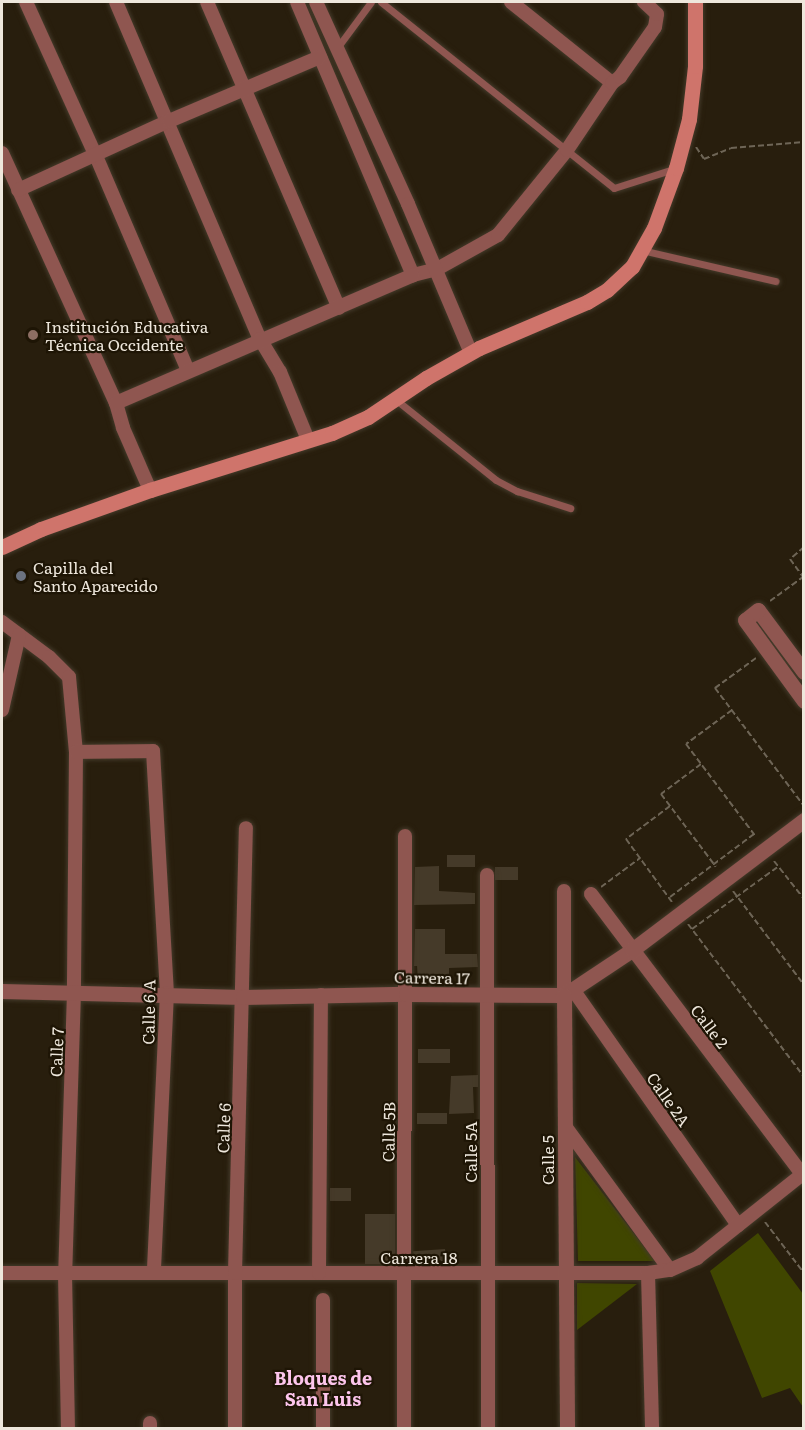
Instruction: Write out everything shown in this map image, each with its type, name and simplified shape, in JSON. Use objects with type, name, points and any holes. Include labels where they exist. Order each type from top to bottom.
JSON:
[{"type":"main road","points":[[2,547],[41,529],[150,490],[308,440],[368,417],[471,353],[607,290],[632,267],[654,228],[676,168],[686,132],[695,66],[695,2]]},
{"type":"street","points":[[26,2],[96,156],[188,371]]},
{"type":"street","points":[[116,2],[169,121],[260,339],[280,372],[308,440]]},
{"type":"street","points":[[207,2],[339,308]]},
{"type":"street","points":[[297,2],[413,275]]},
{"type":"street","points":[[316,2],[436,269],[471,353]]},
{"type":"street","points":[[511,2],[612,83]]},
{"type":"street","points":[[116,403],[260,339],[339,308],[413,275],[436,269],[498,235],[567,150],[612,83],[620,77],[655,27],[657,14],[644,2]]},
{"type":"street","points":[[18,190],[169,121],[320,57]]},
{"type":"street","points":[[2,153],[116,403],[123,428],[150,490]]},
{"type":"street","points":[[804,672],[758,610],[746,620],[804,701]]},
{"type":"street","points":[[2,622],[20,635],[2,710]]},
{"type":"street","name":"Calle 7","points":[[20,635],[49,657],[69,677],[76,752],[74,992],[65,1274],[68,1428]]},
{"type":"street","name":"Calle 6 A","points":[[76,752],[153,751],[167,993],[154,1274]]},
{"type":"street","points":[[569,993],[681,914],[804,820]]},
{"type":"street","name":"Calle 6","points":[[235,1428],[235,1273],[246,828]]},
{"type":"street","name":"Calle 5B","points":[[404,1428],[405,836]]},
{"type":"street","name":"Calle 5A","points":[[487,875],[488,1428]]},
{"type":"street","name":"Calle 5","points":[[564,891],[569,993],[565,1126],[567,1428]]},
{"type":"street","name":"Calle 2","points":[[591,894],[803,1175]]},
{"type":"street","name":"Carrera 17","points":[[2,991],[167,993],[243,997],[406,994],[487,996],[569,993]]},
{"type":"street","name":"Calle 2A","points":[[569,993],[738,1225]]},
{"type":"street","points":[[319,1274],[321,995]]},
{"type":"street","points":[[565,1126],[670,1270]]},
{"type":"street","name":"Carrera 18","points":[[2,1273],[648,1273],[670,1270],[697,1258],[803,1175]]},
{"type":"street","points":[[648,1273],[652,1428]]},
{"type":"street","points":[[323,1300],[323,1428]]},
{"type":"lane","points":[[336,49],[371,2]]},
{"type":"lane","points":[[381,2],[614,188],[676,168]]},
{"type":"lane","points":[[641,250],[775,280]]},
{"type":"lane","points":[[394,399],[496,480],[517,491],[570,508]]},
{"type":"path","points":[[686,132],[704,159],[731,148],[804,142]]},
{"type":"path","points":[[758,610],[803,577],[790,559],[804,547]]},
{"type":"path","points":[[767,651],[715,688],[804,806]]},
{"type":"path","points":[[732,710],[686,744],[804,899]]},
{"type":"path","points":[[661,794],[701,764]]},
{"type":"path","points":[[670,806],[626,839],[804,1077]]},
{"type":"path","points":[[669,897],[754,834]]},
{"type":"path","points":[[591,894],[640,858]]},
{"type":"path","points":[[692,929],[779,866]]},
{"type":"path","points":[[757,1210],[804,1273]]},
{"type":"green space","points":[[575,1157],[655,1261],[578,1261]]},
{"type":"green space","points":[[758,1233],[803,1294],[803,1407],[790,1388],[762,1398],[710,1271]]},
{"type":"green space","points":[[577,1283],[637,1284],[577,1330]]},
{"type":"building","points":[[447,855],[475,855],[475,867],[447,867]]},
{"type":"building","points":[[439,866],[439,891],[475,893],[475,904],[414,905],[415,867]]},
{"type":"building","points":[[495,867],[518,867],[518,880],[495,880]]},
{"type":"building","points":[[415,929],[445,929],[445,954],[477,954],[478,967],[449,968],[449,980],[418,981],[417,966],[414,966]]},
{"type":"building","points":[[418,1049],[450,1049],[450,1063],[418,1063]]},
{"type":"building","points":[[478,1075],[478,1087],[473,1087],[474,1113],[449,1114],[451,1076]]},
{"type":"building","points":[[417,1113],[447,1113],[447,1124],[417,1124]]},
{"type":"building","points":[[330,1188],[351,1188],[351,1201],[330,1201]]},
{"type":"building","points":[[365,1214],[395,1214],[395,1264],[365,1264]]},
{"type":"building","points":[[445,1249],[446,1264],[414,1266],[413,1251]]},
{"type":"place","name":"Institución Educativa Técnica Occidente","points":[[33,335]]},
{"type":"place","name":"Capilla del Santo Aparecido","points":[[21,576]]},
{"type":"district","name":"Bloques de San Luis","points":[[323,1389]]}]
